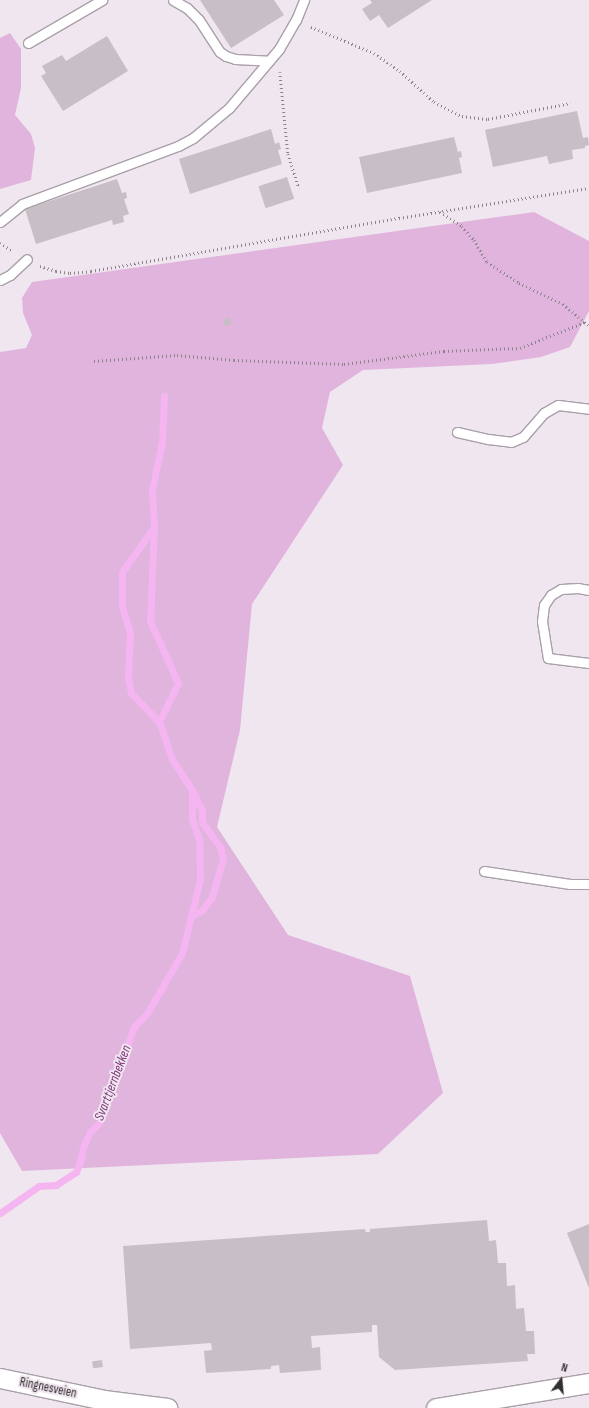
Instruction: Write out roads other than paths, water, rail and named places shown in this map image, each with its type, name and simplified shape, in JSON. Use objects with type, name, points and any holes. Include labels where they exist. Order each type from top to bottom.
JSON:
[{"type":"street","name":"Ringnesveien","points":[[0,1378],[104,1400],[167,1408]]},
{"type":"street","points":[[436,1408],[589,1383]]},
{"type":"lane","points":[[28,43],[102,0]]},
{"type":"lane","points":[[173,0],[187,8],[199,20],[220,52],[235,59],[269,61]]},
{"type":"lane","points":[[0,222],[22,204],[178,146],[193,138],[229,108],[279,49],[296,20],[304,0]]},
{"type":"lane","points":[[0,280],[10,275],[27,259]]},
{"type":"lane","points":[[457,432],[488,439],[511,442],[523,437],[544,413],[558,405],[572,405],[589,409]]},
{"type":"lane","points":[[589,590],[578,588],[561,589],[551,595],[544,605],[542,621],[548,658],[589,663]]},
{"type":"lane","points":[[484,870],[570,884],[589,884]]},
{"type":"waterway","name":"Svarttjernbekken","points":[[0,1213],[39,1186],[56,1185],[76,1172],[81,1159],[83,1147],[90,1132],[99,1123],[134,1027],[148,1012],[182,953],[200,879],[199,840],[192,819],[192,790],[172,759],[159,722],[131,693],[128,676],[130,633],[122,606],[122,572],[154,527],[152,490],[162,442],[164,396]]},
{"type":"waterway","name":"Svarttjernbekken","points":[[154,527],[150,621],[178,683],[159,722]]},
{"type":"waterway","name":"Svarttjernbekken","points":[[190,917],[202,910],[212,897],[223,859],[220,847],[202,822],[202,810],[193,792]]}]
